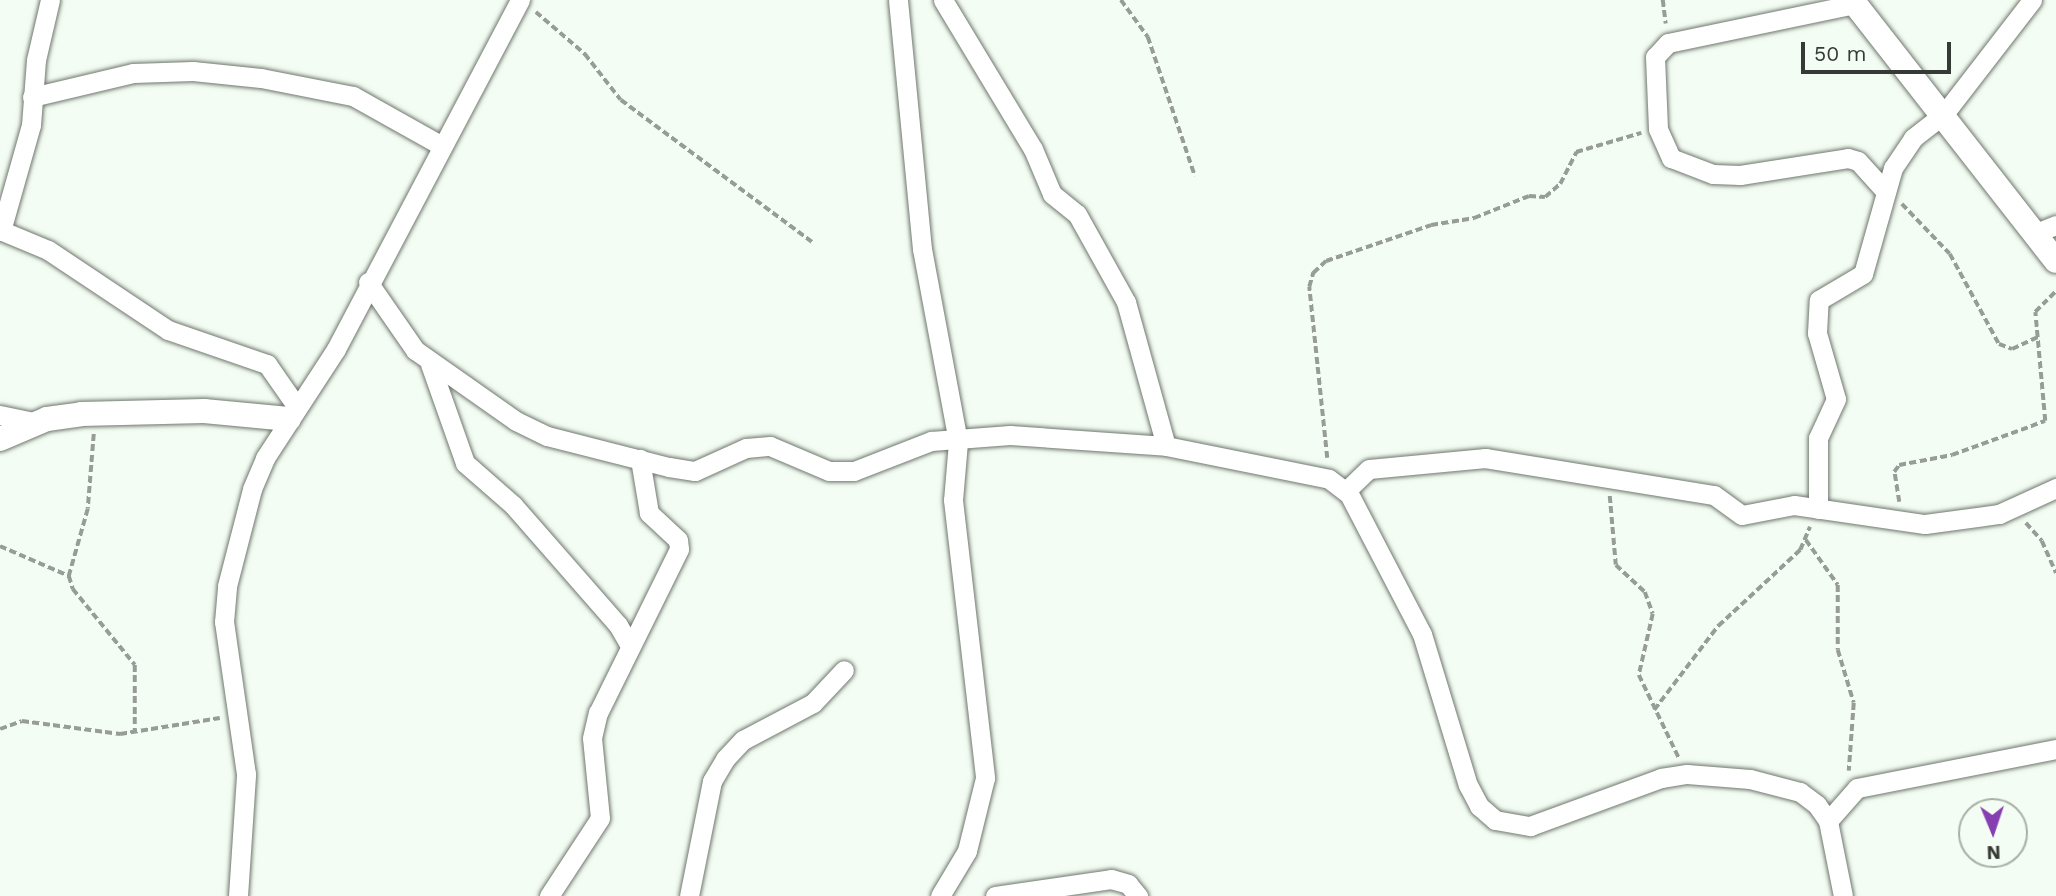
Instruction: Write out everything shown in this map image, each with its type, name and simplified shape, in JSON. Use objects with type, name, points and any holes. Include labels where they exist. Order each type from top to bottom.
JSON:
[{"type":"street","points":[[50,0],[32,97],[31,125],[1,230],[48,250],[167,330],[267,364],[293,413]]},
{"type":"street","points":[[898,0],[922,249],[958,442],[953,500],[985,778],[967,851],[940,896]]},
{"type":"street","points":[[943,0],[1033,149],[1052,194],[1077,214],[1126,302],[1166,446]]},
{"type":"street","points":[[1816,509],[1818,438],[1836,399],[1817,333],[1817,311],[1826,292],[1863,274],[1885,191],[1913,138],[1944,114],[2032,0]]},
{"type":"street","points":[[1885,191],[1858,161],[1848,158],[1740,175],[1713,174],[1671,158],[1658,129],[1655,57],[1668,43],[1853,2],[1944,114],[2046,229],[2056,261]]},
{"type":"street","points":[[238,896],[246,774],[224,622],[226,586],[252,489],[293,413],[337,349],[368,282],[442,146],[526,4]]},
{"type":"street","points":[[32,97],[133,73],[193,71],[286,81],[353,96],[442,146]]},
{"type":"street","points":[[368,282],[430,364],[465,464],[513,505],[618,625],[630,646]]},
{"type":"street","points":[[430,364],[531,429],[695,471],[746,448],[770,446],[829,471],[854,471],[931,440],[958,442],[1010,435],[1166,446],[1327,478],[1347,490],[1423,634],[1468,785],[1479,806],[1495,820],[1530,826],[1616,792],[1688,774],[1750,779],[1800,792],[1828,821],[1843,896]]},
{"type":"street","points":[[0,439],[37,423],[95,414],[204,411],[293,413]]},
{"type":"street","points":[[0,415],[37,423]]},
{"type":"street","points":[[549,896],[600,818],[592,738],[630,646],[679,549],[678,540],[649,513],[640,459]]},
{"type":"street","points":[[1347,490],[1369,468],[1456,459],[1515,460],[1609,480],[1714,495],[1742,515],[1779,506],[1925,524],[2007,511],[2056,488]]},
{"type":"street","points":[[689,896],[712,781],[725,759],[743,740],[813,703],[844,670]]},
{"type":"street","points":[[1828,821],[1846,797],[1866,786],[2056,750]]},
{"type":"street","points":[[995,896],[1111,879],[1128,884],[1138,896]]},
{"type":"path","points":[[1121,0],[1148,37],[1195,176]]},
{"type":"path","points":[[526,4],[585,54],[621,100],[812,242]]},
{"type":"path","points":[[1327,478],[1327,433],[1310,297],[1313,273],[1326,261],[1431,225],[1474,218],[1529,196],[1545,197],[1560,184],[1576,152],[1658,129]]},
{"type":"path","points":[[1885,191],[1932,231],[1950,254],[1999,344],[2012,349],[2038,337]]},
{"type":"path","points":[[1902,522],[1894,472],[1899,465],[1952,455],[2045,421],[2035,312],[2056,291]]},
{"type":"path","points":[[95,414],[91,491],[69,576],[72,589],[135,665],[135,732]]},
{"type":"path","points":[[1609,480],[1616,565],[1651,602],[1651,627],[1637,663],[1654,710],[1688,774]]},
{"type":"path","points":[[1654,710],[1718,626],[1806,540],[1816,509]]},
{"type":"path","points":[[2007,511],[2042,541],[2056,573]]},
{"type":"path","points":[[1806,540],[1838,585],[1838,650],[1854,716],[1846,797]]},
{"type":"path","points":[[0,546],[69,576]]},
{"type":"path","points":[[0,729],[23,721],[135,732],[194,719],[239,724]]}]
